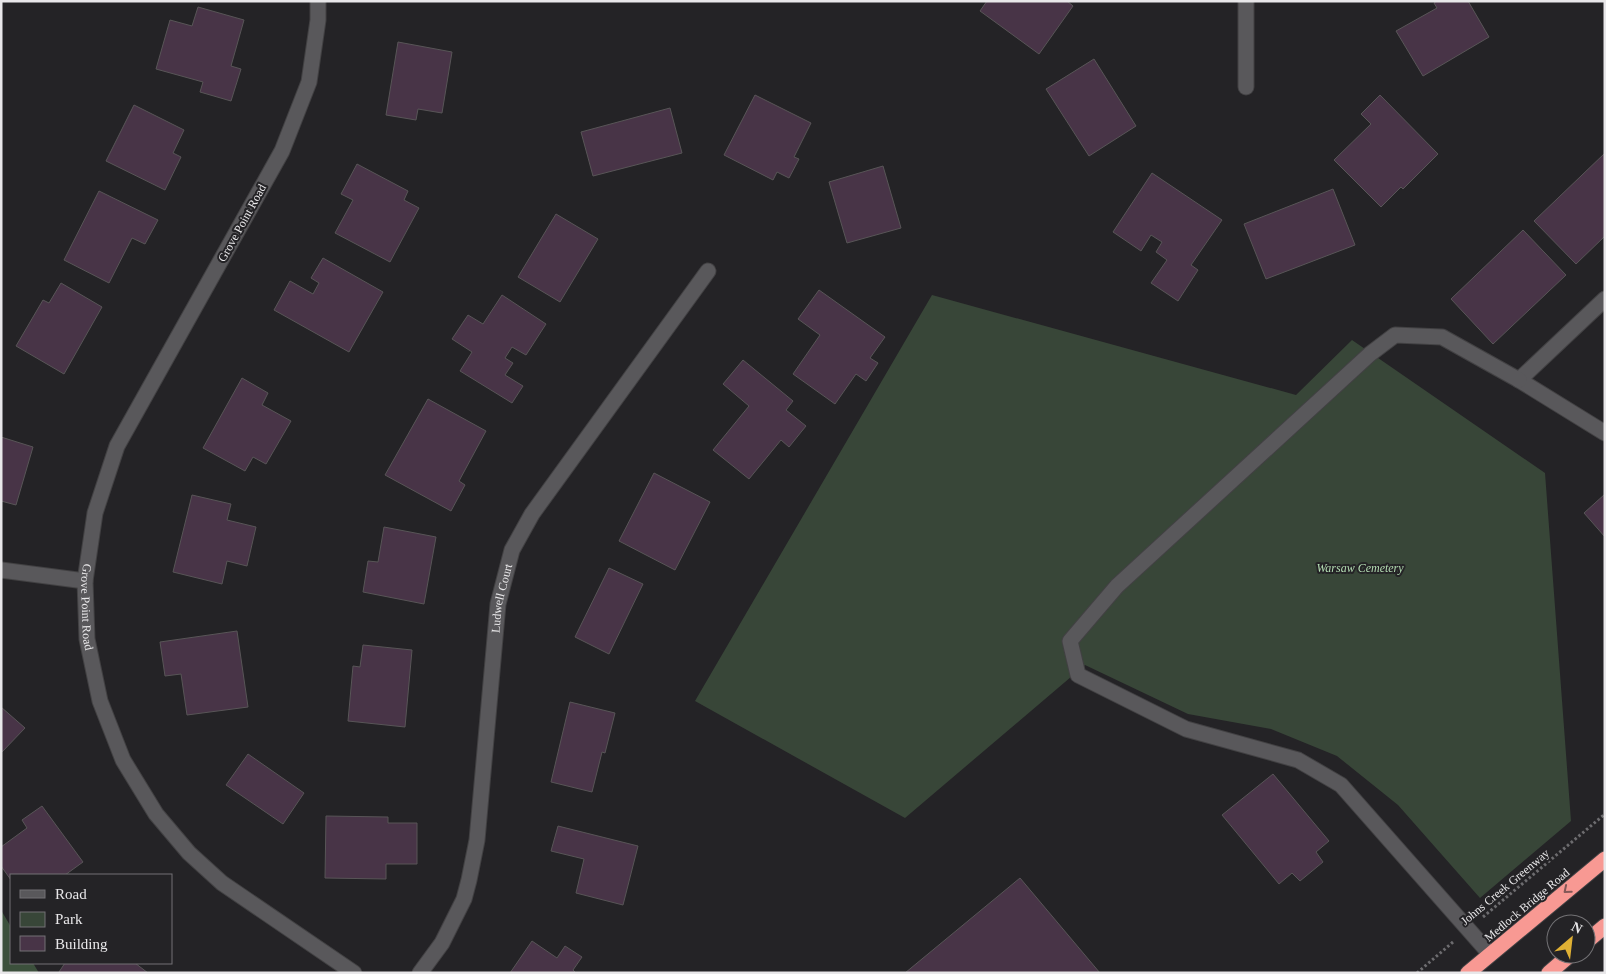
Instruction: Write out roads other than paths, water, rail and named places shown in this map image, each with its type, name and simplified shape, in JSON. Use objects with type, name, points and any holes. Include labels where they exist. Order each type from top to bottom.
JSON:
[{"type":"highway","name":"Medlock Bridge Road","points":[[1468,973],[1605,859]]},
{"type":"highway","points":[[1549,973],[1559,964]]},
{"type":"street","name":"Grove Point Road","points":[[318,1],[318,20],[309,82],[282,151],[117,446],[95,512],[85,581],[87,639],[100,701],[123,760],[156,814],[189,853],[222,883],[354,973]]},
{"type":"street","points":[[1246,1],[1246,87]]},
{"type":"street","name":"Ludwell Court","points":[[420,973],[442,943],[464,899],[469,880],[477,840],[498,604],[512,550],[532,514],[708,271]]},
{"type":"street","points":[[1519,380],[1605,299]]},
{"type":"street","points":[[1490,954],[1341,785],[1298,760],[1186,728],[1078,674],[1070,641],[1117,586],[1370,354],[1396,335],[1442,337],[1519,380],[1605,432]]},
{"type":"street","points":[[1,570],[85,581]]},
{"type":"park label","name":"Warsaw Cemetery","points":[[1360,568]]}]
